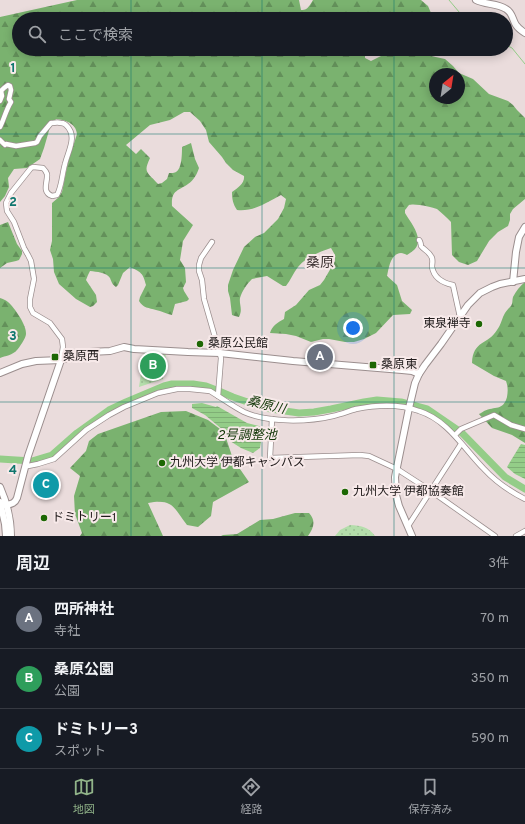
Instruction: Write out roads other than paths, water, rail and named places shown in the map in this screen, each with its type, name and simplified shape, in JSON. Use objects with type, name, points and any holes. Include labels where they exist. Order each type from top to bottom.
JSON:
[{"type":"street","points":[[476,0],[502,7],[510,12]]},
{"type":"street","points":[[513,20],[516,26],[525,33]]},
{"type":"street","points":[[0,101],[2,96],[1,91],[8,85],[10,86],[12,90],[9,99],[11,102],[7,107],[0,127]]},
{"type":"street","points":[[0,140],[5,145],[16,146],[34,144],[38,142],[40,136],[51,123],[56,122],[63,123],[68,127],[71,132],[72,141],[67,154],[60,189],[57,195],[52,196],[48,195],[47,193],[47,173],[45,170],[43,168],[33,167],[14,188],[6,203],[7,211],[14,222],[32,264],[34,279],[30,307],[33,313],[50,323],[57,330],[62,339],[63,347],[61,360],[26,462],[17,498],[15,502],[6,506]]},
{"type":"street","points":[[512,282],[519,237],[525,227]]},
{"type":"street","points":[[419,240],[422,248],[431,255],[433,259],[432,266],[434,273],[445,283],[453,285],[460,317]]},
{"type":"street","points":[[212,242],[201,258],[199,271],[202,280],[204,299],[221,358],[218,395]]},
{"type":"street","points":[[412,536],[399,506],[396,495],[395,477],[411,399],[419,374],[468,305],[480,293],[492,287],[525,279]]},
{"type":"street","points":[[0,373],[22,364],[36,361],[61,360],[90,352],[110,351],[124,347],[172,351],[220,352],[293,361],[412,371],[419,374]]},
{"type":"street","points":[[26,462],[28,466],[54,459],[86,430],[124,407],[158,393],[177,389],[190,389],[210,391],[244,412],[272,419],[287,420],[321,418],[367,407],[392,406],[421,411],[434,418],[455,435],[483,469],[504,488],[525,499]]},
{"type":"street","points":[[455,435],[461,429],[494,415],[511,424],[525,429]]},
{"type":"street","points":[[272,419],[270,458],[370,456],[396,469],[431,491],[495,536]]},
{"type":"street","points":[[408,526],[461,444]]},
{"type":"street","points":[[0,487],[10,520],[11,536]]},
{"type":"street","points":[[0,502],[6,536]]},
{"type":"street","points":[[516,536],[525,530]]},
{"type":"water","name":"2号調整池","points":[[202,403],[217,406],[247,423],[259,426],[263,430],[260,448],[253,453],[230,441],[223,430],[205,415],[192,408],[192,404]]},
{"type":"water","points":[[521,444],[525,445],[525,479],[515,474],[507,467]]},
{"type":"waterway","points":[[449,0],[459,12]]},
{"type":"waterway","points":[[513,49],[525,64]]},
{"type":"waterway","name":"桑原川","points":[[0,459],[32,461],[52,455],[77,433],[109,410],[164,386],[172,384],[193,384],[206,386],[259,406],[299,413],[314,412],[377,400],[401,402],[427,409],[462,433],[505,477],[525,489]]},
{"type":"place","name":"東泉禅寺","points":[[479,324]]},
{"type":"place","name":"桑原公民館","points":[[200,344]]},
{"type":"place","name":"桑原西","points":[[55,357]]},
{"type":"place","name":"四所神社","points":[[320,357]]},
{"type":"place","name":"桑原東","points":[[373,365]]},
{"type":"place","name":"桑原公園","points":[[153,366]]},
{"type":"place","name":"九州大学 伊都キャンパス","points":[[162,463]]},
{"type":"place","name":"ドミトリー3","points":[[46,485]]},
{"type":"place","name":"九州大学 伊都協奏館","points":[[345,492]]},
{"type":"place","name":"ドミトリー1","points":[[44,518]]},
{"type":"district","name":"桑原","points":[[320,263]]}]
